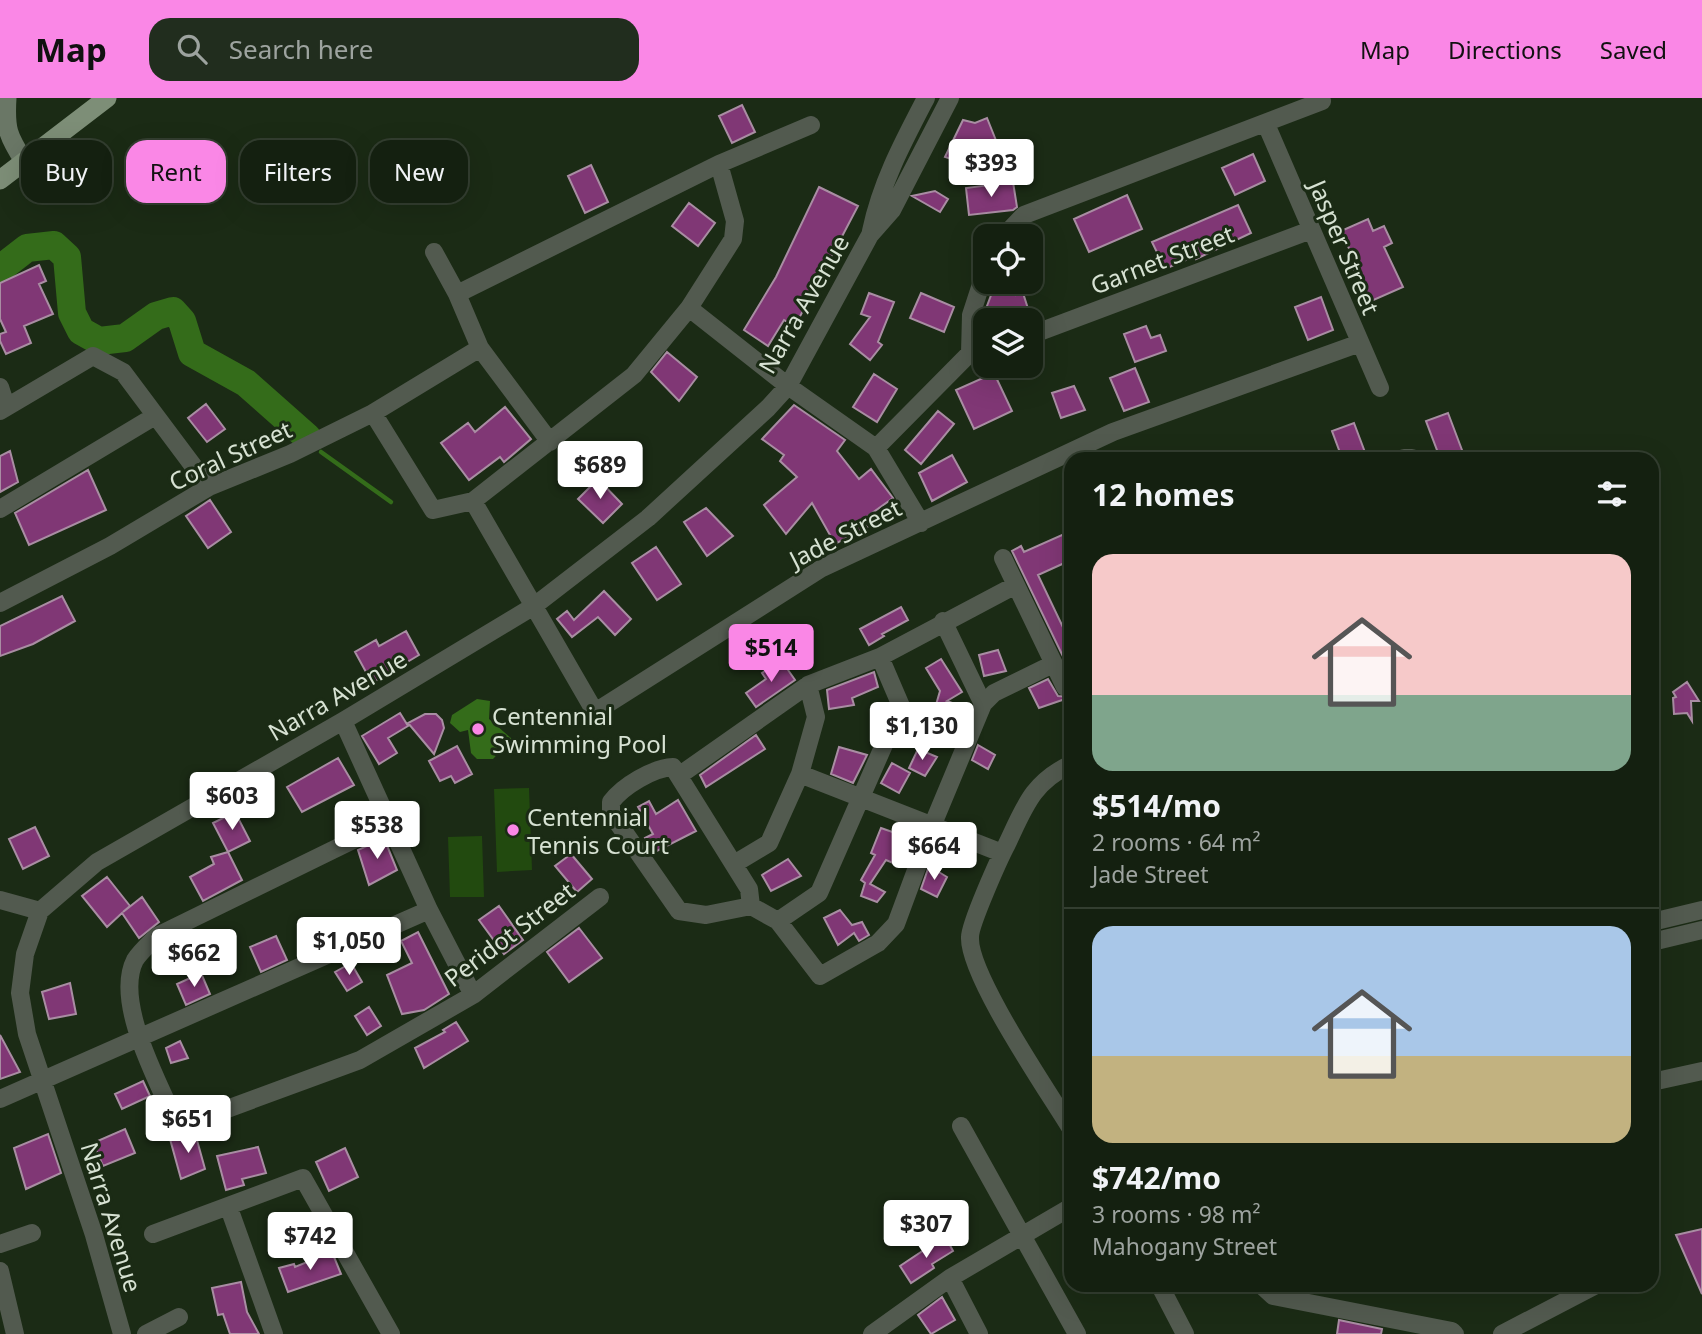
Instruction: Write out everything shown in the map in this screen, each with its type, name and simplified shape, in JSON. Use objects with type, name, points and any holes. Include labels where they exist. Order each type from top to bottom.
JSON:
[{"type":"main road","points":[[7,98],[5,123],[8,136],[21,156]]},
{"type":"main road","points":[[52,140],[107,98]]},
{"type":"main road","points":[[0,180],[21,163]]},
{"type":"street","name":"Narra Avenue","points":[[870,235],[877,204],[893,161],[926,98]]},
{"type":"street","name":"Narra Avenue","points":[[122,1334],[94,1235],[27,1034],[20,993],[25,954],[40,911],[97,862],[342,721],[534,606],[648,518],[768,408],[788,386],[870,235],[892,210],[950,98]]},
{"type":"street","points":[[1015,224],[1024,215],[1322,101]]},
{"type":"street","name":"Jasper Street","points":[[1266,124],[1380,388]]},
{"type":"street","points":[[457,294],[719,164],[811,125]]},
{"type":"street","points":[[373,413],[433,510],[473,501],[634,374],[689,308],[733,239],[735,221],[719,164]]},
{"type":"street","name":"Garnet Street","points":[[1043,330],[1311,230]]},
{"type":"street","points":[[434,252],[457,294],[480,348],[550,442]]},
{"type":"street","points":[[689,308],[788,386],[876,448],[921,523]]},
{"type":"street","name":"Jade Street","points":[[1071,452],[1113,432],[1360,343]]},
{"type":"street","name":"Coral Street","points":[[0,603],[110,546],[209,487],[290,454],[373,413],[480,348]]},
{"type":"street","points":[[0,387],[3,408],[93,356],[123,372],[209,487]]},
{"type":"street","points":[[876,448],[973,356]]},
{"type":"street","points":[[0,509],[155,416]]},
{"type":"street","name":"Jade Street","points":[[473,501],[596,712],[822,568],[1064,455]]},
{"type":"street","points":[[1003,558],[1064,685]]},
{"type":"street","points":[[680,775],[808,685],[880,657],[943,621],[1016,585]]},
{"type":"street","points":[[943,621],[983,704]]},
{"type":"street","points":[[778,921],[819,894],[901,706],[880,657]]},
{"type":"street","points":[[751,906],[749,889],[673,767],[663,768],[617,793],[611,802],[611,813],[679,911],[691,916],[706,915],[751,906],[778,921],[820,976],[878,943],[896,924],[933,824],[983,704],[994,693],[1053,664]]},
{"type":"street","points":[[734,864],[769,843],[800,774],[816,718],[808,685]]},
{"type":"street","points":[[342,721],[429,910],[473,995]]},
{"type":"street","points":[[1064,767],[1033,789],[1002,853],[970,937],[977,974],[1064,1117]]},
{"type":"street","points":[[800,774],[1002,853]]},
{"type":"street","points":[[140,1039],[131,1006],[130,978],[135,960],[157,936],[390,822]]},
{"type":"street","name":"Peridot Street","points":[[140,1039],[178,1127],[360,1060],[473,995],[600,897]]},
{"type":"street","points":[[0,900],[40,911]]},
{"type":"street","points":[[0,1099],[429,910]]},
{"type":"street","points":[[1659,920],[1702,910]]},
{"type":"street","points":[[1659,940],[1702,930]]},
{"type":"street","points":[[1659,1080],[1702,1071]]},
{"type":"street","points":[[961,1126],[1077,1334]]},
{"type":"street","points":[[153,1234],[229,1208],[303,1178],[391,1334]]},
{"type":"street","points":[[229,1208],[274,1334]]},
{"type":"street","points":[[872,1334],[950,1278],[1064,1211]]},
{"type":"street","points":[[0,1244],[32,1233]]},
{"type":"street","points":[[0,1271],[15,1334]]},
{"type":"street","points":[[950,1278],[979,1334]]},
{"type":"street","points":[[1162,1292],[1185,1334]]},
{"type":"street","points":[[1269,1292],[1273,1296],[1452,1331],[1454,1334]]},
{"type":"street","points":[[1502,1334],[1583,1292]]},
{"type":"street","points":[[146,1334],[179,1317]]},
{"type":"shaded area","name":"Centennial Swimming Pool","points":[[477,699],[490,701],[489,719],[512,739],[493,759],[477,759],[471,753],[468,730],[460,732],[450,723],[452,715]]},
{"type":"shaded area","name":"Centennial Tennis Court","points":[[529,788],[532,870],[497,872],[494,789]]},
{"type":"shaded area","points":[[482,836],[484,897],[450,897],[448,837]]},
{"type":"building","points":[[742,105],[755,132],[732,143],[719,116]]},
{"type":"building","points":[[987,118],[1001,153],[972,166],[945,157],[963,120],[975,123]]},
{"type":"building","points":[[1253,154],[1265,181],[1235,195],[1222,168]]},
{"type":"building","points":[[591,165],[608,202],[585,213],[568,176]]},
{"type":"building","points":[[1013,182],[1017,207],[1013,210],[969,215],[966,188]]},
{"type":"building","points":[[819,187],[858,206],[795,326],[784,320],[768,346],[744,330],[776,277]]},
{"type":"building","points":[[935,191],[948,199],[940,212],[912,196]]},
{"type":"building","points":[[1127,195],[1142,229],[1089,252],[1074,219]]},
{"type":"building","points":[[689,203],[715,223],[698,246],[672,226]]},
{"type":"building","points":[[1238,205],[1251,233],[1196,259],[1195,256],[1165,269],[1152,242]]},
{"type":"building","points":[[1368,219],[1373,231],[1384,226],[1392,243],[1384,247],[1403,287],[1369,302],[1353,268],[1357,266],[1341,231]]},
{"type":"building","points":[[39,265],[46,281],[39,284],[53,314],[24,326],[31,343],[6,354],[0,341],[0,334],[6,332],[0,319],[0,283]]},
{"type":"building","points":[[869,293],[894,302],[878,342],[882,345],[870,360],[850,344],[870,317],[861,314]]},
{"type":"building","points":[[921,293],[954,307],[944,332],[910,318]]},
{"type":"building","points":[[992,294],[1023,294],[1028,308],[987,308]]},
{"type":"building","points":[[1321,297],[1333,330],[1308,340],[1295,307]]},
{"type":"building","points":[[1146,326],[1151,338],[1160,335],[1166,351],[1135,362],[1124,334]]},
{"type":"building","points":[[667,352],[697,377],[679,401],[651,372]]},
{"type":"building","points":[[1135,368],[1149,402],[1124,411],[1110,378]]},
{"type":"building","points":[[874,374],[897,389],[877,422],[853,407]]},
{"type":"building","points":[[983,378],[996,378],[1012,411],[974,429],[956,390]]},
{"type":"building","points":[[1074,386],[1085,410],[1061,418],[1052,393]]},
{"type":"building","points":[[206,404],[225,429],[207,442],[188,418]]},
{"type":"building","points":[[794,405],[845,440],[837,451],[859,479],[871,469],[893,498],[861,521],[867,527],[835,544],[812,503],[786,534],[764,505],[797,477],[780,461],[784,455],[762,439]]},
{"type":"building","points":[[505,407],[531,439],[504,462],[500,457],[469,480],[441,443],[468,423],[475,432]]},
{"type":"building","points":[[938,411],[954,424],[921,464],[905,450]]},
{"type":"building","points":[[1448,413],[1463,452],[1438,452],[1426,421]]},
{"type":"building","points":[[1354,423],[1365,452],[1340,452],[1332,431]]},
{"type":"building","points":[[10,451],[18,482],[0,492],[0,456]]},
{"type":"building","points":[[952,455],[967,482],[932,501],[919,473]]},
{"type":"building","points":[[88,470],[106,510],[29,545],[15,513]]},
{"type":"building","points":[[598,479],[622,504],[603,523],[578,499]]},
{"type":"building","points":[[210,500],[231,532],[208,548],[186,516]]},
{"type":"building","points":[[706,508],[733,536],[707,556],[684,522]]},
{"type":"building","points":[[1064,534],[1064,563],[1038,575],[1064,629],[1064,659],[1012,551],[1021,546],[1024,552]]},
{"type":"building","points":[[656,547],[681,584],[657,600],[632,563]]},
{"type":"building","points":[[604,591],[631,619],[615,635],[598,617],[572,637],[557,619],[567,611],[574,620]]},
{"type":"building","points":[[62,596],[75,621],[33,644],[0,656],[0,626]]},
{"type":"building","points":[[901,607],[908,620],[882,634],[884,636],[869,645],[860,629]]},
{"type":"building","points":[[406,631],[419,655],[372,683],[355,652],[376,640],[379,646]]},
{"type":"building","points":[[998,650],[1006,671],[984,676],[979,655]]},
{"type":"building","points":[[941,659],[962,692],[947,701],[960,706],[950,720],[933,715],[940,691],[926,668]]},
{"type":"building","points":[[781,660],[795,680],[756,707],[746,693],[766,679],[762,673]]},
{"type":"building","points":[[874,672],[878,687],[852,698],[854,705],[829,709],[827,690]]},
{"type":"building","points":[[1048,679],[1058,696],[1064,696],[1064,699],[1039,708],[1029,688]]},
{"type":"building","points":[[1687,682],[1699,701],[1691,701],[1692,721],[1687,713],[1674,714],[1673,698],[1676,697],[1673,692]]},
{"type":"building","points":[[400,713],[408,726],[388,738],[397,753],[379,764],[362,736]]},
{"type":"building","points":[[425,714],[436,714],[442,720],[444,728],[434,754],[408,723]]},
{"type":"building","points":[[756,735],[765,749],[706,787],[700,775]]},
{"type":"building","points":[[978,745],[995,755],[988,769],[972,760]]},
{"type":"building","points":[[457,746],[472,774],[455,783],[451,776],[440,781],[429,761]]},
{"type":"building","points":[[839,747],[867,755],[853,783],[831,774]]},
{"type":"building","points":[[918,749],[937,757],[925,776],[909,768]]},
{"type":"building","points":[[338,758],[354,785],[302,812],[287,787]]},
{"type":"building","points":[[892,763],[910,773],[899,793],[881,783]]},
{"type":"building","points":[[678,800],[696,831],[653,853],[645,838],[653,834],[638,807],[649,801],[656,814]]},
{"type":"building","points":[[235,812],[250,841],[228,852],[213,823]]},
{"type":"building","points":[[35,827],[49,856],[23,869],[9,839]]},
{"type":"building","points":[[881,828],[904,836],[893,863],[886,860],[870,884],[885,892],[877,902],[861,896],[865,883],[861,880],[875,855],[871,853]]},
{"type":"building","points":[[384,838],[397,870],[369,885],[358,850]]},
{"type":"building","points":[[228,852],[242,880],[203,901],[190,877],[214,864],[211,857]]},
{"type":"building","points":[[571,854],[592,879],[577,892],[555,866]]},
{"type":"building","points":[[788,859],[801,876],[771,891],[762,875]]},
{"type":"building","points":[[929,866],[947,877],[937,897],[921,889]]},
{"type":"building","points":[[107,877],[130,906],[123,912],[142,897],[159,922],[139,938],[122,913],[107,927],[82,896]]},
{"type":"building","points":[[499,906],[523,940],[504,954],[479,920]]},
{"type":"building","points":[[840,910],[852,925],[862,922],[869,935],[859,941],[854,933],[838,945],[824,918]]},
{"type":"building","points":[[579,928],[602,958],[569,982],[547,952]]},
{"type":"building","points":[[418,932],[449,994],[424,1010],[402,1014],[387,975],[412,963],[401,941]]},
{"type":"building","points":[[276,936],[287,960],[261,972],[250,947]]},
{"type":"building","points":[[351,963],[362,982],[347,991],[335,972]]},
{"type":"building","points":[[201,973],[210,994],[186,1005],[177,984]]},
{"type":"building","points":[[70,983],[76,1014],[49,1019],[42,992]]},
{"type":"building","points":[[369,1007],[381,1026],[367,1035],[355,1016]]},
{"type":"building","points":[[456,1022],[468,1041],[424,1068],[415,1048],[445,1032],[443,1030]]},
{"type":"building","points":[[0,1035],[20,1072],[0,1079]]},
{"type":"building","points":[[180,1041],[188,1058],[171,1063],[166,1048]]},
{"type":"building","points":[[143,1081],[150,1096],[122,1109],[115,1094]]},
{"type":"building","points":[[125,1129],[135,1153],[103,1166],[93,1143]]},
{"type":"building","points":[[195,1133],[205,1169],[181,1179],[170,1139]]},
{"type":"building","points":[[48,1134],[61,1173],[26,1189],[14,1148]]},
{"type":"building","points":[[258,1147],[266,1173],[242,1179],[244,1185],[226,1190],[217,1156]]},
{"type":"building","points":[[345,1148],[358,1177],[329,1191],[316,1162]]},
{"type":"building","points":[[1702,1229],[1702,1294],[1676,1235]]},
{"type":"building","points":[[945,1236],[953,1251],[932,1264],[934,1268],[911,1283],[900,1266]]},
{"type":"building","points":[[332,1252],[341,1274],[288,1292],[279,1268],[294,1264],[295,1267]]},
{"type":"building","points":[[241,1282],[247,1312],[259,1334],[230,1334],[223,1314],[218,1315],[212,1288]]},
{"type":"building","points":[[942,1297],[955,1320],[931,1334],[918,1315]]},
{"type":"building","points":[[1339,1320],[1382,1329],[1381,1334],[1337,1334]]},
{"type":"waterway","points":[[0,269],[27,248],[54,245],[67,257],[72,313],[81,331],[99,341],[125,338],[156,316],[173,311],[182,321],[192,353],[246,383],[307,437]]},
{"type":"waterway","points":[[321,452],[391,502]]},
{"type":"place","name":"Centennial Swimming Pool","points":[[478,729]]},
{"type":"place","name":"Centennial Tennis Court","points":[[513,830]]}]
